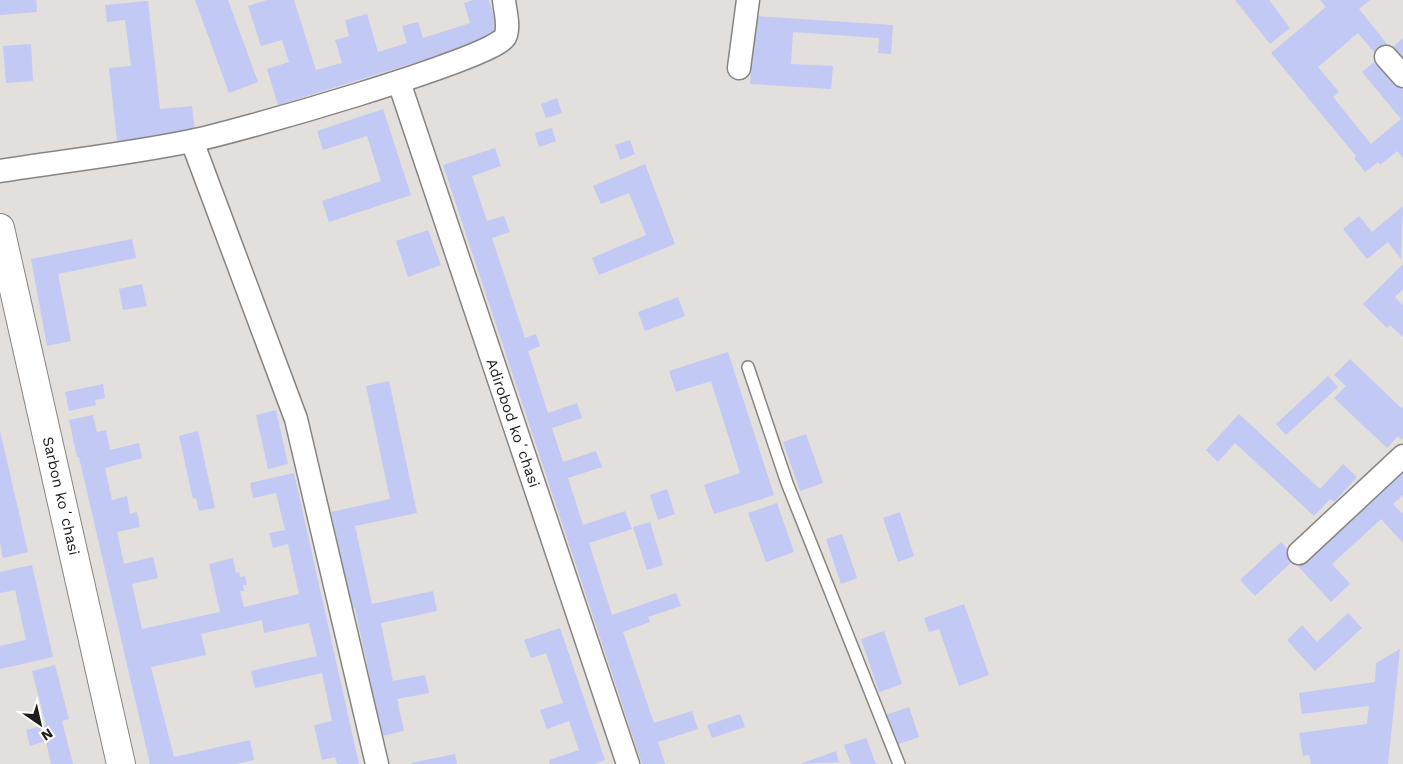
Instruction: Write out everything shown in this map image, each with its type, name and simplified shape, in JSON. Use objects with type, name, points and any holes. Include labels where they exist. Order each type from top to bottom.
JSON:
[{"type":"street","points":[[0,170],[192,141],[304,111],[399,82],[492,48],[505,38],[507,27],[504,0]]},
{"type":"street","points":[[739,68],[748,0]]},
{"type":"street","points":[[1386,57],[1403,76]]},
{"type":"street","name":"Adirobod koʻchasi","points":[[399,82],[628,764]]},
{"type":"street","points":[[192,141],[296,419],[377,764]]},
{"type":"street","name":"Sarbon koʻchasi","points":[[0,228],[121,764]]},
{"type":"street","points":[[1299,554],[1403,456]]},
{"type":"lane","points":[[748,367],[787,483],[899,764]]},
{"type":"building","points":[[0,0],[36,0],[37,12],[0,15]]},
{"type":"building","points":[[195,0],[228,0],[258,82],[229,93]]},
{"type":"building","points":[[267,0],[294,0],[316,70],[342,63],[335,40],[349,36],[345,20],[367,14],[378,52],[407,43],[402,26],[418,22],[423,38],[470,23],[464,3],[473,0],[489,0],[500,36],[278,105],[267,69],[289,62],[282,40],[261,46],[248,6]]},
{"type":"building","points":[[1235,0],[1269,0],[1290,28],[1270,44]]},
{"type":"building","points":[[1320,0],[1370,0],[1359,9],[1391,49],[1379,58],[1403,87],[1403,158],[1397,151],[1380,165],[1378,162],[1365,172],[1354,158],[1356,156],[1271,53],[1326,7]],"holes":[[[1358,33],[1379,58],[1362,72],[1401,119],[1371,144],[1333,97],[1339,92],[1318,67]]]},
{"type":"building","points":[[148,1],[160,109],[192,106],[195,132],[117,141],[109,68],[131,66],[125,20],[107,22],[105,5]]},
{"type":"building","points":[[755,16],[893,25],[891,54],[878,53],[879,38],[793,32],[791,64],[833,66],[831,89],[750,84]]},
{"type":"building","points":[[1403,38],[1403,59],[1391,49]]},
{"type":"building","points":[[31,44],[33,81],[6,83],[3,46]]},
{"type":"building","points":[[557,98],[562,113],[546,118],[541,104]]},
{"type":"building","points":[[383,109],[411,195],[329,222],[322,201],[381,181],[367,136],[323,150],[317,131]]},
{"type":"building","points":[[552,128],[556,141],[539,147],[535,133]]},
{"type":"building","points":[[630,140],[635,154],[620,160],[615,145]]},
{"type":"building","points":[[495,148],[501,166],[472,176],[487,221],[504,216],[510,232],[492,238],[525,338],[536,334],[540,346],[528,351],[548,413],[577,403],[582,418],[552,428],[563,462],[596,451],[602,467],[568,478],[583,525],[625,511],[632,529],[589,543],[612,615],[676,593],[681,606],[648,617],[650,622],[623,632],[654,723],[692,711],[698,729],[658,742],[665,764],[642,764],[443,165]]},
{"type":"building","points":[[645,164],[675,244],[599,275],[592,258],[646,235],[629,193],[601,204],[593,186]]},
{"type":"building","points":[[1403,206],[1401,259],[1388,242],[1367,259],[1343,229],[1359,216],[1372,232]]},
{"type":"building","points":[[428,230],[441,265],[408,277],[396,241]]},
{"type":"building","points":[[132,239],[136,258],[58,274],[71,341],[47,346],[31,259]]},
{"type":"building","points":[[1403,264],[1403,289],[1395,297],[1403,306],[1403,337],[1390,325],[1387,328],[1363,304]]},
{"type":"building","points":[[142,284],[147,306],[123,310],[119,289]]},
{"type":"building","points":[[678,297],[685,316],[645,331],[638,312]]},
{"type":"building","points":[[728,352],[774,495],[714,514],[704,485],[740,473],[711,381],[676,392],[669,371]]},
{"type":"building","points":[[1350,359],[1401,408],[1403,406],[1403,438],[1402,440],[1398,436],[1387,448],[1334,398],[1346,386],[1334,375]]},
{"type":"building","points":[[1328,376],[1338,387],[1286,435],[1276,424]]},
{"type":"building","points":[[389,381],[417,513],[355,526],[372,604],[433,591],[437,611],[381,623],[393,681],[425,675],[429,693],[397,699],[404,731],[382,736],[355,608],[352,608],[331,512],[390,499],[366,386]]},
{"type":"building","points":[[103,384],[105,398],[95,400],[96,405],[69,411],[65,392]]},
{"type":"building","points":[[276,410],[288,464],[268,469],[256,415]]},
{"type":"building","points":[[1239,414],[1320,489],[1343,464],[1357,477],[1334,502],[1330,499],[1314,516],[1235,443],[1218,462],[1206,450]]},
{"type":"building","points":[[93,415],[97,432],[106,430],[110,450],[139,443],[142,458],[105,468],[112,500],[127,496],[130,514],[137,512],[140,527],[117,532],[124,564],[153,557],[158,578],[132,584],[142,629],[220,612],[209,564],[233,558],[236,573],[239,572],[240,577],[245,576],[247,585],[243,585],[244,591],[240,591],[244,607],[299,594],[288,544],[273,548],[269,533],[285,530],[276,493],[253,498],[250,483],[294,473],[359,764],[337,764],[335,757],[322,760],[314,725],[332,721],[322,673],[255,688],[251,671],[317,656],[309,623],[264,633],[262,620],[201,634],[206,655],[151,667],[174,757],[250,740],[254,760],[236,764],[150,764],[69,420]]},
{"type":"building","points":[[0,431],[28,552],[3,558],[0,543]]},
{"type":"building","points":[[198,431],[215,508],[199,511],[196,498],[193,499],[179,436]]},
{"type":"building","points":[[806,434],[823,483],[800,491],[783,442]]},
{"type":"building","points":[[1400,469],[1403,472],[1403,495],[1393,504],[1403,514],[1403,543],[1381,519],[1332,564],[1350,584],[1331,602],[1297,565]]},
{"type":"building","points":[[667,489],[675,514],[658,520],[650,495]]},
{"type":"building","points":[[777,503],[794,552],[766,562],[748,513]]},
{"type":"building","points":[[900,512],[914,556],[898,562],[883,518]]},
{"type":"building","points":[[650,522],[663,565],[647,570],[633,527]]},
{"type":"building","points":[[842,534],[857,578],[841,584],[826,539]]},
{"type":"building","points":[[1281,542],[1296,558],[1255,596],[1240,580]]},
{"type":"building","points":[[32,565],[53,657],[0,669],[0,646],[26,640],[15,590],[0,593],[0,572]]},
{"type":"building","points":[[964,604],[989,675],[959,686],[939,629],[929,632],[924,618]]},
{"type":"building","points":[[1348,613],[1362,628],[1315,671],[1287,640],[1302,625],[1317,642]]},
{"type":"building","points":[[560,628],[605,760],[594,764],[550,764],[549,760],[579,750],[569,721],[547,729],[540,710],[563,703],[546,653],[531,658],[524,640]]},
{"type":"building","points":[[884,631],[902,684],[879,692],[861,639]]},
{"type":"building","points":[[1400,649],[1388,764],[1311,764],[1309,755],[1303,756],[1299,733],[1367,724],[1369,706],[1302,714],[1299,693],[1375,682],[1376,663]]},
{"type":"building","points":[[55,665],[69,719],[62,721],[73,764],[51,764],[46,741],[30,746],[26,730],[46,725],[32,671]]},
{"type":"building","points":[[909,707],[919,737],[896,745],[886,715]]},
{"type":"building","points":[[740,714],[745,727],[712,738],[707,725]]},
{"type":"building","points":[[866,738],[876,764],[851,764],[844,745]]},
{"type":"building","points":[[836,751],[839,762],[800,764]]},
{"type":"building","points":[[455,754],[457,764],[411,764],[411,763]]}]
